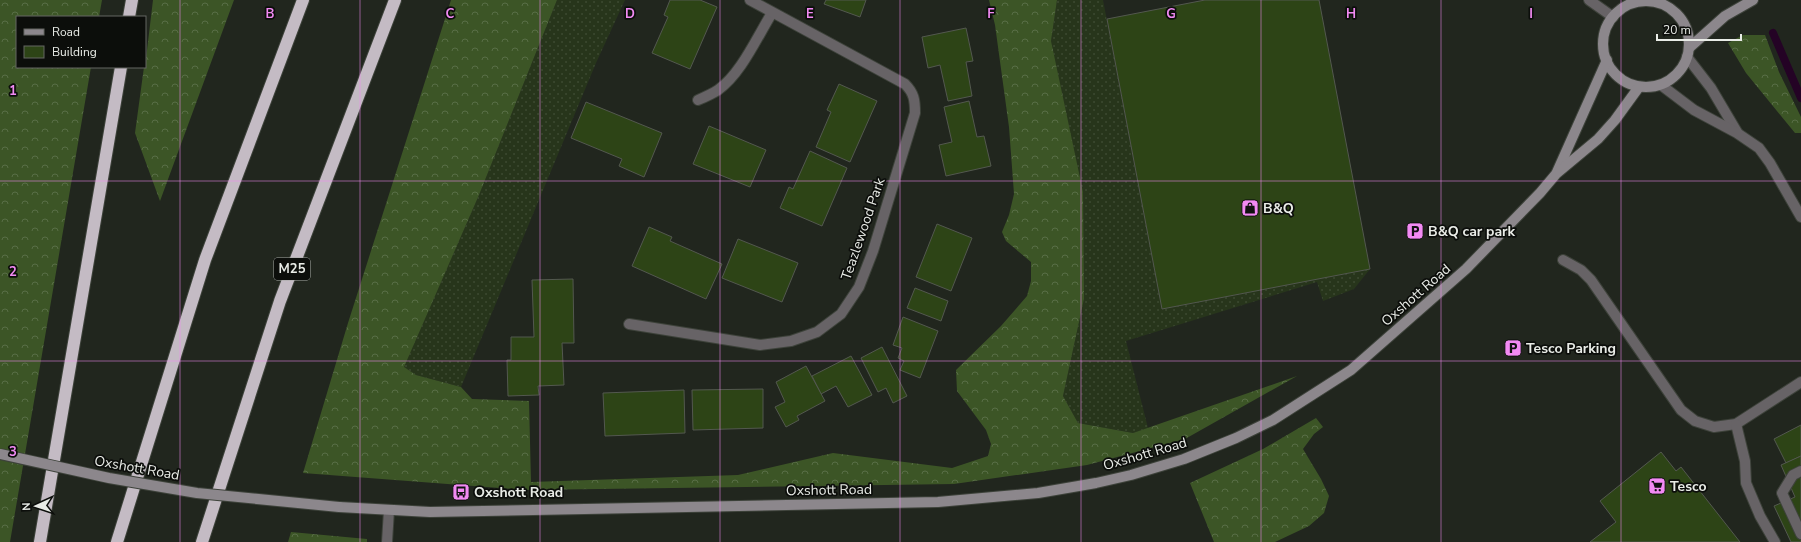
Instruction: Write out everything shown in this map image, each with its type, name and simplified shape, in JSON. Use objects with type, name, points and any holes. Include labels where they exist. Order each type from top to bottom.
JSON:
[{"type":"highway","points":[[130,16],[132,0]]},
{"type":"highway","points":[[117,542],[204,260],[303,0]]},
{"type":"highway","name":"M25","points":[[202,542],[280,301],[395,0]]},
{"type":"highway","points":[[40,542],[121,68]]},
{"type":"main road","points":[[1659,3],[1672,0]]},
{"type":"main road","points":[[1688,52],[1725,16],[1753,0]]},
{"type":"main road","points":[[1646,1],[1659,3],[1672,10],[1682,20],[1688,34],[1688,52],[1681,69],[1672,78],[1661,85],[1639,87],[1626,82],[1614,73],[1607,60],[1604,38],[1607,27],[1613,18],[1623,9],[1634,3],[1646,1]]},
{"type":"main road","name":"Oxshott Road","points":[[1556,174],[1607,60]]},
{"type":"main road","name":"Oxshott Road","points":[[0,454],[109,478],[197,493],[339,507],[438,512],[938,502],[1038,493],[1132,475],[1184,459],[1236,438],[1273,420],[1351,370],[1466,269],[1540,193],[1556,174],[1598,139],[1615,120],[1639,87]]},
{"type":"street","name":"Teazlewood Park","points":[[629,324],[760,345],[791,341],[817,332],[841,314],[859,287],[873,251],[915,113],[915,101],[912,91],[905,84],[750,0]]},
{"type":"street","points":[[1589,0],[1613,18]]},
{"type":"street","points":[[698,100],[717,91],[727,82],[749,51],[772,13]]},
{"type":"street","points":[[1688,52],[1737,133]]},
{"type":"street","points":[[1661,85],[1694,110],[1737,133],[1759,148],[1770,163],[1801,217]]},
{"type":"street","points":[[1563,260],[1581,270],[1591,280],[1681,410],[1695,421],[1714,427],[1736,424],[1801,382]]},
{"type":"street","points":[[1736,424],[1745,461],[1746,483],[1760,516],[1775,542]]},
{"type":"street","points":[[1801,471],[1793,475],[1782,493],[1801,534]]},
{"type":"street","points":[[387,542],[390,510]]},
{"type":"green space","points":[[0,0],[102,0],[99,16],[16,16],[16,68],[91,68],[10,542],[0,542]]},
{"type":"green space","points":[[153,0],[234,0],[160,201],[135,133],[144,68],[146,68]]},
{"type":"green space","points":[[451,0],[557,0],[479,195],[404,367],[416,375],[461,387],[472,399],[529,401],[531,482],[738,475],[833,453],[952,468],[988,456],[991,444],[986,430],[957,391],[956,370],[1001,326],[1027,296],[1031,281],[1031,262],[1006,241],[1002,232],[1009,215],[1014,194],[1009,127],[995,25],[989,0],[1057,0],[1051,41],[1083,192],[1084,299],[1063,396],[1078,423],[1133,433],[1297,376],[1185,439],[1087,465],[954,484],[525,490],[303,473],[348,323]]},
{"type":"green space","points":[[557,0],[625,0],[596,63],[461,387],[416,375],[403,367],[479,195]]},
{"type":"green space","points":[[1057,0],[1103,0],[1162,309],[1370,269],[1354,289],[1323,301],[1317,282],[1126,341],[1148,428],[1133,433],[1078,423],[1063,396],[1084,299],[1051,41]]},
{"type":"green space","points":[[1743,35],[1765,35],[1779,72],[1801,117],[1801,133],[1795,133],[1746,73],[1728,43]]},
{"type":"green space","points":[[1316,418],[1323,427],[1314,434],[1303,449],[1321,479],[1329,496],[1324,513],[1309,526],[1275,542],[1214,542],[1190,483],[1263,449]]},
{"type":"green space","points":[[291,532],[367,539],[367,542],[288,542]]},
{"type":"building","points":[[670,0],[700,0],[717,7],[690,69],[652,53],[668,17],[664,15]]},
{"type":"building","points":[[826,0],[866,0],[860,17],[824,4]]},
{"type":"building","name":"B&Q","points":[[1205,0],[1319,0],[1370,269],[1162,309],[1107,19]]},
{"type":"building","points":[[966,28],[973,61],[966,62],[972,96],[948,101],[940,65],[928,68],[922,37]]},
{"type":"building","points":[[839,84],[877,101],[850,162],[816,147],[831,112],[827,110]]},
{"type":"building","points":[[969,101],[977,137],[984,136],[991,166],[946,176],[939,145],[952,142],[944,107]]},
{"type":"building","points":[[586,102],[662,133],[644,177],[619,166],[622,159],[571,138]]},
{"type":"building","points":[[709,126],[766,150],[750,187],[693,164]]},
{"type":"building","points":[[810,151],[847,168],[822,226],[780,208],[789,187],[793,189]]},
{"type":"building","points":[[937,224],[972,238],[951,291],[916,277]]},
{"type":"building","points":[[649,227],[672,237],[670,241],[722,264],[706,299],[632,266]]},
{"type":"building","points":[[738,239],[798,263],[782,302],[722,278]]},
{"type":"building","points":[[573,279],[574,343],[562,343],[564,385],[538,386],[539,395],[508,396],[507,360],[511,360],[511,337],[534,337],[532,280]]},
{"type":"building","points":[[915,288],[948,301],[941,321],[907,308]]},
{"type":"building","points":[[903,317],[938,331],[920,378],[900,370],[904,361],[898,358],[902,348],[893,345]]},
{"type":"building","points":[[882,347],[907,396],[893,403],[886,388],[878,392],[861,358]]},
{"type":"building","points":[[851,356],[872,395],[848,407],[836,386],[821,394],[812,376]]},
{"type":"building","points":[[806,366],[825,401],[797,416],[799,420],[786,427],[775,407],[785,402],[776,382]]},
{"type":"building","points":[[763,389],[763,428],[693,430],[692,390]]},
{"type":"building","points":[[684,390],[685,433],[605,436],[603,393]]},
{"type":"building","points":[[1801,425],[1801,456],[1786,463],[1774,439]]},
{"type":"building","name":"Tesco","points":[[1661,452],[1676,471],[1681,467],[1740,542],[1590,542],[1616,522],[1600,501]]},
{"type":"building","points":[[1801,456],[1801,542],[1791,542],[1774,506],[1795,497],[1781,465]]},
{"type":"waterway","points":[[1773,33],[1801,98]]},
{"type":"place","name":"B&Q","points":[[1250,208]]},
{"type":"place","name":"B&Q car park","points":[[1415,231]]},
{"type":"place","name":"Tesco Parking","points":[[1513,348]]},
{"type":"place","name":"Tesco","points":[[1657,486]]},
{"type":"place","name":"Oxshott Road","points":[[461,492]]}]
